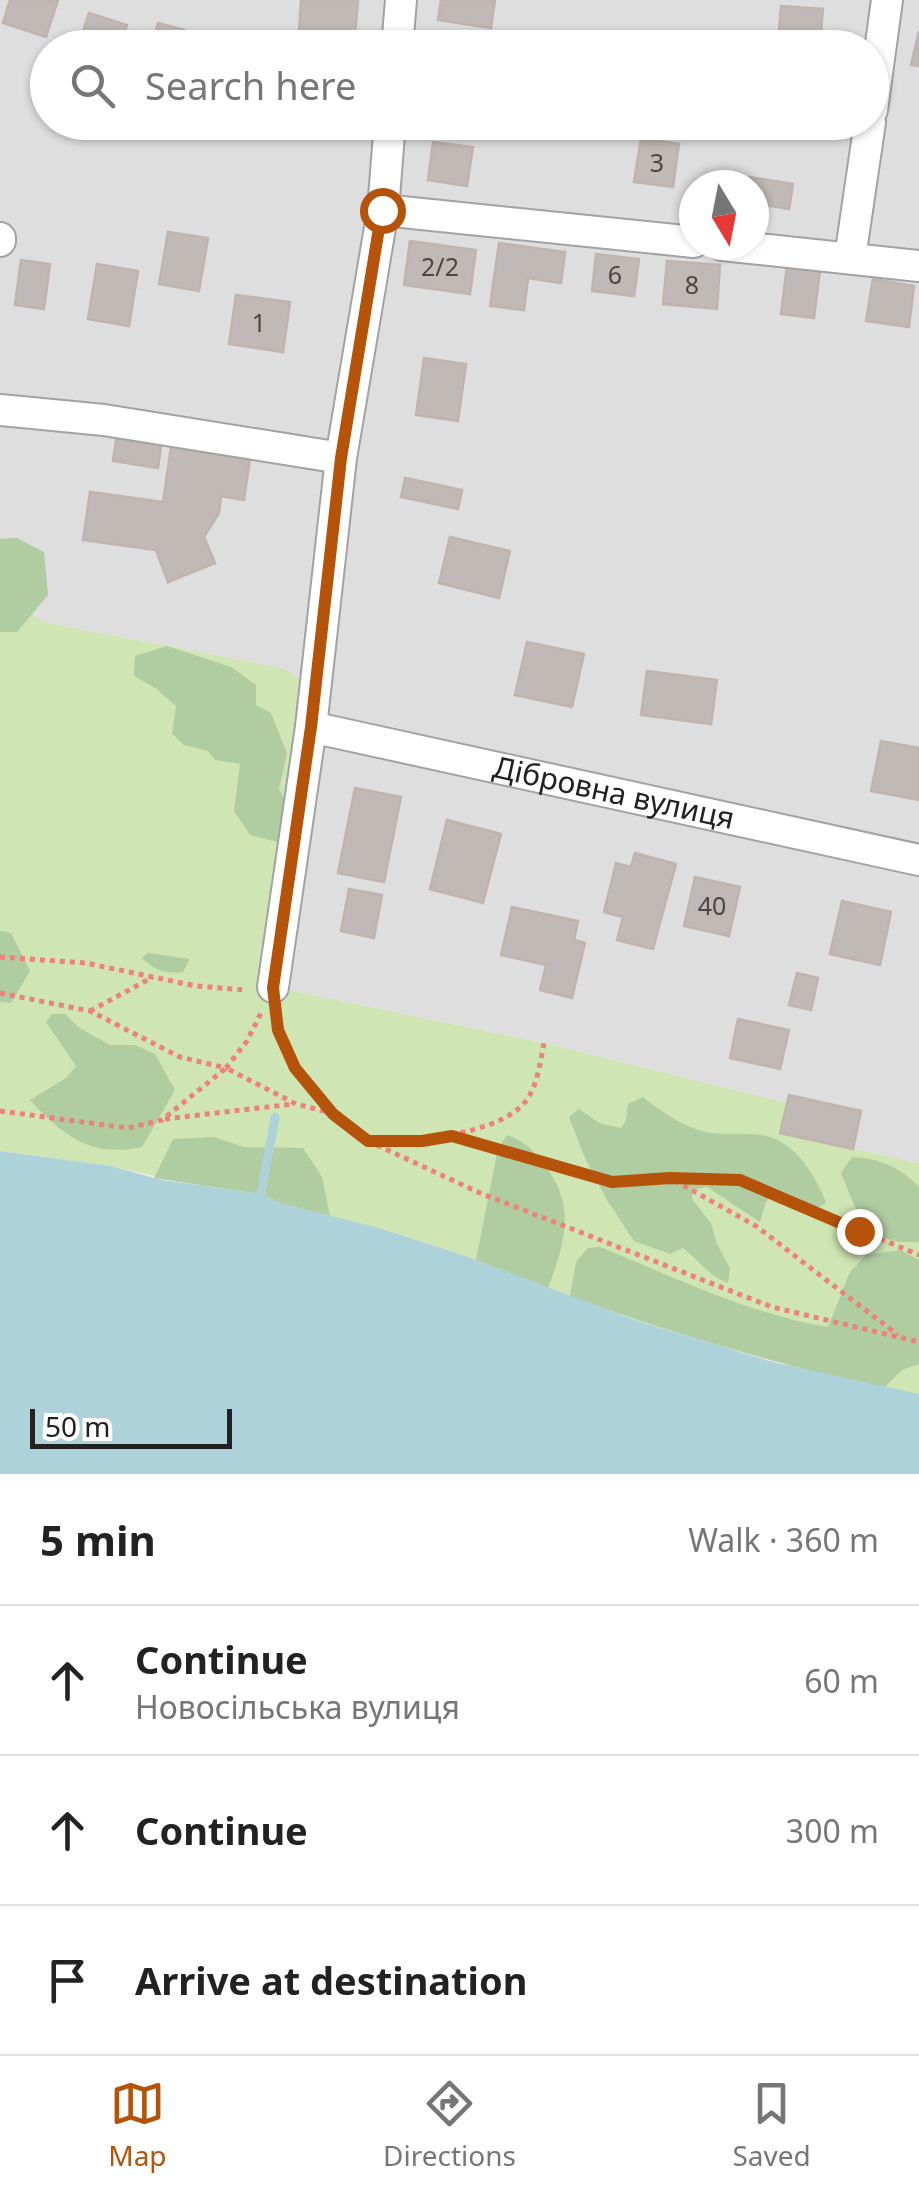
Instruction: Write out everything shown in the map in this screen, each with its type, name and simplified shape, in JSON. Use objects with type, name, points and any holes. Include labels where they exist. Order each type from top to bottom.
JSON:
[{"type":"street","points":[[398,30],[401,0]]},
{"type":"street","points":[[883,30],[887,0]]},
{"type":"street","points":[[273,988],[311,727],[341,458],[382,210],[388,140]]},
{"type":"street","points":[[850,258],[867,140]]},
{"type":"street","points":[[382,210],[679,240]]},
{"type":"street","points":[[769,250],[919,266]]},
{"type":"street","points":[[0,410],[104,420],[341,458]]},
{"type":"street","name":"Дібровна вулиця","points":[[311,727],[919,860]]},
{"type":"path","points":[[0,957],[86,963],[232,991],[273,988]]},
{"type":"path","points":[[90,1011],[154,976]]},
{"type":"path","points":[[162,1120],[226,1068],[247,1041],[273,988]]},
{"type":"path","points":[[273,988],[278,1030],[295,1068],[333,1114],[368,1141],[480,1193],[772,1306],[919,1342]]},
{"type":"path","points":[[0,993],[90,1011],[180,1057],[226,1068],[296,1104],[333,1114]]},
{"type":"path","points":[[368,1141],[422,1141],[452,1136],[507,1116],[524,1104],[534,1090],[544,1043]]},
{"type":"path","points":[[0,1111],[128,1128],[162,1120],[296,1104]]},
{"type":"path","points":[[452,1136],[612,1182],[670,1178],[740,1180],[919,1255]]},
{"type":"path","points":[[670,1178],[756,1226],[900,1337]]},
{"type":"shaded area","points":[[0,0],[919,0],[919,1163],[780,1133],[786,1103],[544,1043],[273,987],[283,668],[48,623],[0,597]]},
{"type":"green space","points":[[17,538],[44,552],[48,595],[17,632],[0,632],[0,539]]},
{"type":"green space","points":[[0,597],[48,623],[283,668],[302,681],[274,987],[544,1043],[787,1103],[781,1133],[919,1163],[919,1394],[883,1389],[635,1320],[379,1228],[111,1166],[0,1151]]},
{"type":"green space","points":[[167,646],[231,667],[256,685],[256,705],[271,713],[287,753],[279,789],[289,808],[277,842],[250,835],[234,811],[240,764],[215,760],[208,751],[184,745],[172,734],[176,706],[134,676],[135,656]]},
{"type":"green space","points":[[0,931],[11,933],[30,971],[11,1003],[0,1002]]},
{"type":"green space","points":[[148,953],[190,959],[183,972],[166,972],[142,958]]},
{"type":"green space","points":[[52,1014],[65,1014],[78,1027],[110,1045],[135,1045],[155,1054],[175,1090],[142,1147],[108,1149],[80,1141],[54,1124],[30,1100],[66,1078],[76,1066],[46,1022]]},
{"type":"green space","points":[[643,1097],[693,1128],[718,1134],[759,1135],[786,1145],[804,1162],[826,1203],[815,1209],[776,1189],[766,1202],[760,1222],[707,1187],[692,1190],[692,1199],[711,1223],[730,1268],[728,1283],[683,1248],[670,1254],[634,1241],[607,1200],[569,1117],[579,1109],[599,1123],[621,1128],[628,1104]]},
{"type":"green space","points":[[507,1135],[538,1157],[559,1189],[565,1220],[548,1288],[476,1260],[498,1148]]},
{"type":"green space","points":[[214,1137],[244,1147],[303,1148],[322,1177],[330,1216],[261,1194],[154,1178],[173,1139]]},
{"type":"green space","points":[[852,1157],[889,1165],[919,1187],[919,1242],[887,1239],[866,1225],[841,1173]]},
{"type":"green space","points":[[600,1247],[741,1304],[828,1327],[850,1272],[866,1255],[900,1250],[919,1260],[919,1364],[902,1370],[883,1389],[725,1347],[570,1296],[576,1262],[588,1248]]},
{"type":"water","points":[[0,1151],[111,1166],[162,1180],[261,1194],[283,1204],[379,1228],[460,1254],[635,1320],[773,1362],[919,1394],[919,1474],[0,1474]]},
{"type":"building","points":[[10,0],[58,0],[48,30],[30,32],[3,23]]},
{"type":"building","points":[[301,0],[358,0],[356,30],[299,30]]},
{"type":"building","points":[[441,0],[495,0],[491,28],[438,20]]},
{"type":"building","points":[[781,6],[823,9],[821,30],[779,30]]},
{"type":"building","points":[[89,13],[127,25],[125,30],[84,30]]},
{"type":"building","points":[[158,23],[184,30],[156,30]]},
{"type":"building","points":[[919,31],[919,66],[911,65]]},
{"type":"building","points":[[641,140],[679,144],[673,187],[634,182]]},
{"type":"building","points":[[433,142],[473,147],[467,186],[428,180]]},
{"type":"building","points":[[769,180],[793,184],[789,209],[769,206]]},
{"type":"building","points":[[168,232],[208,238],[199,291],[159,284]]},
{"type":"building","points":[[410,241],[476,250],[470,294],[404,285]]},
{"type":"building","points":[[499,243],[565,252],[561,283],[528,278],[524,310],[490,306]]},
{"type":"building","points":[[596,254],[639,259],[634,296],[592,291]]},
{"type":"building","points":[[21,260],[50,264],[44,309],[15,305]]},
{"type":"building","points":[[667,261],[720,265],[717,309],[663,304]]},
{"type":"building","points":[[97,264],[138,271],[129,326],[88,319]]},
{"type":"building","points":[[787,266],[820,270],[814,318],[781,314]]},
{"type":"building","points":[[873,279],[914,286],[909,327],[866,321]]},
{"type":"building","points":[[236,295],[290,302],[283,352],[229,344]]},
{"type":"building","points":[[424,358],[466,364],[458,421],[416,415]]},
{"type":"building","points":[[117,434],[162,440],[158,468],[113,461]]},
{"type":"building","points":[[172,441],[251,452],[244,500],[221,496],[219,513],[204,537],[215,563],[168,582],[156,550],[83,540],[90,492],[163,502]]},
{"type":"building","points":[[405,478],[462,490],[458,509],[401,497]]},
{"type":"building","points":[[450,537],[510,551],[499,598],[439,583]]},
{"type":"building","points":[[527,642],[584,654],[572,707],[515,695]]},
{"type":"building","points":[[647,671],[717,680],[711,724],[641,715]]},
{"type":"building","points":[[881,741],[919,748],[919,800],[871,791]]},
{"type":"building","points":[[355,788],[401,797],[384,882],[338,873]]},
{"type":"building","points":[[447,820],[501,834],[483,903],[430,889]]},
{"type":"building","points":[[635,853],[676,864],[653,949],[617,940],[623,917],[604,912],[616,863],[631,867]]},
{"type":"building","points":[[695,877],[740,887],[729,936],[684,926]]},
{"type":"building","points":[[349,889],[382,895],[374,938],[341,931]]},
{"type":"building","points":[[842,901],[891,912],[880,965],[830,954]]},
{"type":"building","points":[[512,907],[578,921],[574,940],[585,943],[572,998],[540,990],[546,965],[501,955]]},
{"type":"building","points":[[797,973],[818,978],[811,1010],[789,1005]]},
{"type":"building","points":[[738,1019],[789,1030],[780,1069],[730,1058]]},
{"type":"building","points":[[789,1095],[861,1111],[853,1149],[780,1133]]},
{"type":"waterway","points":[[261,1194],[275,1117]]},
{"type":"route","points":[[382,210],[341,458],[311,727],[273,988],[278,1030],[295,1068],[333,1114],[368,1141],[422,1141],[452,1136],[612,1182],[670,1178],[740,1180],[859,1231]]}]
